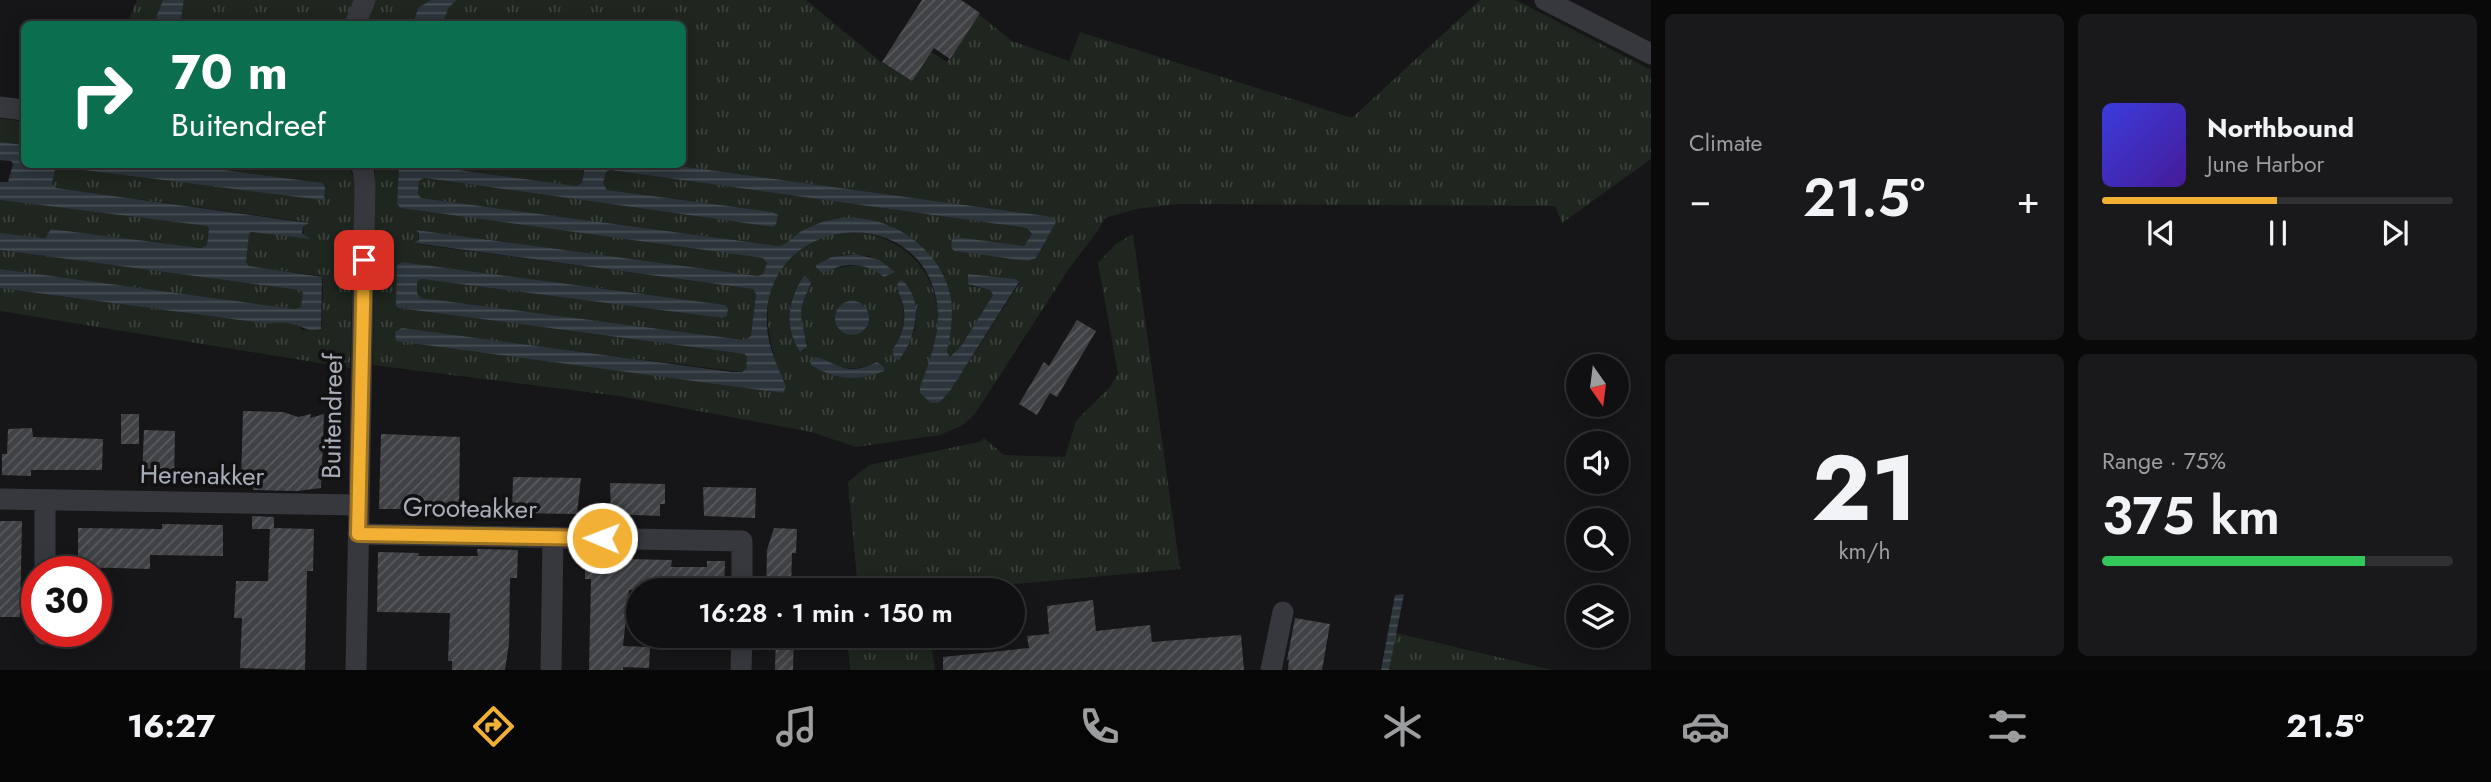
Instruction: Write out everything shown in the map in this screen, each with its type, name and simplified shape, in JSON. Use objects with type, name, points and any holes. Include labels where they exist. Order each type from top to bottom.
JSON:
[{"type":"street","points":[[356,21],[365,0]]},
{"type":"street","points":[[1545,0],[1651,54]]},
{"type":"street","points":[[0,107],[21,110]]},
{"type":"street","name":"Buitendreef","points":[[356,670],[365,184],[362,168]]},
{"type":"street","name":"Herenakker","points":[[0,499],[358,505]]},
{"type":"street","points":[[44,556],[45,500]]},
{"type":"street","name":"Grooteakker","points":[[358,534],[742,541],[742,578]]},
{"type":"street","points":[[551,670],[553,537]]},
{"type":"street","points":[[1271,670],[1283,612]]},
{"type":"street","points":[[741,670],[742,648]]},
{"type":"green space","points":[[137,0],[163,0],[156,21],[128,21]]},
{"type":"green space","points":[[184,0],[356,0],[346,21],[180,21]]},
{"type":"green space","points":[[375,0],[431,0],[418,8],[414,21],[366,21]]},
{"type":"green space","points":[[457,0],[806,0],[881,62],[908,79],[927,49],[947,62],[977,13],[1012,41],[1069,61],[1080,32],[1352,118],[1480,0],[1516,0],[1651,70],[1651,159],[1562,223],[1555,206],[1179,204],[1136,209],[1105,218],[974,415],[961,426],[940,435],[856,447],[811,432],[619,396],[373,365],[375,168],[399,168],[397,204],[764,258],[767,263],[763,274],[758,276],[417,230],[419,236],[416,244],[753,289],[756,294],[751,336],[744,340],[421,298],[417,293],[417,282],[421,279],[722,318],[727,316],[728,308],[725,305],[402,262],[398,308],[745,354],[746,369],[742,372],[399,329],[783,393],[769,333],[770,295],[782,266],[802,247],[826,235],[853,232],[880,237],[905,251],[924,271],[936,300],[937,322],[933,351],[920,393],[940,402],[950,391],[1019,284],[1016,279],[968,274],[971,286],[990,290],[993,295],[961,346],[950,357],[947,352],[951,310],[948,290],[941,273],[932,257],[918,243],[881,222],[778,246],[421,198],[418,194],[419,181],[424,178],[773,227],[776,224],[776,213],[773,212],[607,190],[603,183],[606,172],[610,170],[1027,228],[1032,234],[1025,246],[952,249],[1028,261],[1036,258],[1056,222],[1052,217],[686,167],[686,21],[443,21],[449,7]],"holes":[[[848,254],[870,256],[884,276],[863,266],[840,267],[825,272],[832,257]],[[799,284],[809,287],[801,315],[807,343],[803,352],[790,318],[791,302]],[[897,290],[910,290],[916,320],[913,335],[894,358],[892,350],[901,336],[904,321],[903,306]],[[853,301],[866,327],[852,335],[837,311],[843,304]],[[819,358],[847,368],[877,362],[883,371],[856,378],[828,374]]]},
{"type":"green space","points":[[0,118],[21,122],[21,145],[0,142]]},
{"type":"green space","points":[[58,168],[320,182],[203,168],[349,168],[355,180],[350,368],[0,311],[0,288],[261,323],[283,322],[294,324],[303,330],[322,327],[323,279],[320,276],[249,266],[246,262],[251,232],[304,235],[303,228],[307,222],[55,188],[52,185],[55,170]]},
{"type":"green space","points":[[444,168],[583,168],[582,183],[576,186]]},
{"type":"green space","points":[[0,200],[207,226],[207,245],[202,248],[51,229],[45,238],[0,233]]},
{"type":"green space","points":[[1133,234],[1180,569],[1025,583],[1025,578],[857,578],[848,482],[869,465],[979,442],[984,438],[1004,455],[1065,457],[1076,421],[1110,387],[1118,374],[1098,263],[1116,244]]},
{"type":"green space","points":[[0,250],[299,290],[303,292],[303,304],[299,309],[295,309],[0,269]]},
{"type":"green space","points":[[1396,633],[1552,670],[1389,670]]},
{"type":"green space","points":[[848,648],[932,648],[935,670],[850,670]]},
{"type":"shaded area","points":[[163,0],[184,0],[180,21],[156,21]]},
{"type":"shaded area","points":[[431,0],[457,0],[449,7],[443,21],[414,21],[418,8]]},
{"type":"shaded area","points":[[0,142],[21,145],[21,168],[59,168],[55,170],[52,184],[56,188],[309,223],[303,227],[302,233],[310,239],[251,232],[246,262],[249,266],[322,277],[321,329],[312,330],[286,323],[261,323],[0,288],[0,269],[295,309],[301,307],[303,292],[0,250],[0,233],[45,238],[51,229],[201,248],[207,245],[209,229],[207,226],[0,200],[0,182],[8,182],[13,164],[11,161],[0,160]]},
{"type":"shaded area","points":[[686,167],[1046,216],[1052,217],[1056,222],[1036,258],[1028,261],[954,251],[951,247],[952,239],[956,237],[1024,246],[1032,234],[1027,228],[610,170],[606,172],[603,183],[607,190],[773,212],[778,215],[776,224],[773,227],[424,178],[419,181],[418,194],[421,198],[778,246],[822,222],[854,218],[872,220],[890,226],[922,246],[944,276],[952,309],[947,352],[950,357],[961,346],[993,295],[990,290],[968,284],[968,274],[1016,279],[1019,282],[950,391],[940,402],[931,403],[920,393],[920,387],[934,346],[937,303],[925,269],[903,247],[875,235],[844,233],[814,242],[789,260],[772,288],[767,326],[769,342],[786,387],[783,393],[396,341],[395,332],[402,328],[732,372],[746,369],[745,354],[398,308],[397,265],[402,262],[725,305],[728,308],[727,316],[722,318],[421,279],[417,282],[417,293],[421,298],[744,340],[751,336],[756,294],[753,289],[414,243],[419,240],[416,230],[758,276],[763,274],[767,263],[763,258],[401,208],[397,204],[399,168],[444,168],[576,186],[582,183],[582,168]]},
{"type":"shaded area","points":[[69,168],[209,168],[323,183],[325,188],[322,200]]},
{"type":"shaded area","points":[[856,254],[879,260],[895,272],[884,277],[869,268],[858,266],[841,266],[823,272],[816,267],[832,257]]},
{"type":"shaded area","points":[[804,276],[811,283],[801,315],[807,347],[800,352],[791,333],[790,314],[794,295]]},
{"type":"shaded area","points":[[902,280],[914,298],[916,319],[910,341],[899,360],[894,358],[892,350],[901,335],[904,323],[898,288],[898,282]]},
{"type":"shaded area","points":[[852,301],[864,306],[869,318],[864,330],[852,335],[840,330],[835,318],[840,306]]},
{"type":"shaded area","points":[[816,357],[851,369],[877,362],[884,367],[884,371],[865,377],[847,378],[829,374],[811,365],[811,360]]},
{"type":"shaded area","points":[[1404,594],[1389,670],[1381,670],[1395,595]]},
{"type":"building","points":[[922,0],[961,0],[980,13],[950,59],[934,48],[912,81],[882,62]]},
{"type":"building","points":[[1077,320],[1096,331],[1057,397],[1050,393],[1037,415],[1019,404],[1044,362],[1049,366]]},
{"type":"building","points":[[243,411],[283,412],[298,417],[311,414],[310,418],[324,414],[321,488],[297,491],[253,490],[253,483],[241,483]]},
{"type":"building","points":[[121,414],[139,414],[139,444],[121,444]]},
{"type":"building","points":[[32,428],[33,437],[103,439],[102,470],[31,470],[31,476],[2,475],[2,454],[7,454],[8,429]]},
{"type":"building","points":[[144,430],[175,431],[174,479],[142,478]]},
{"type":"building","points":[[381,434],[460,437],[459,509],[379,509]]},
{"type":"building","points":[[513,477],[581,478],[577,514],[512,513]]},
{"type":"building","points":[[610,483],[665,484],[665,504],[660,504],[660,516],[611,514]]},
{"type":"building","points":[[703,487],[756,488],[755,518],[704,516]]},
{"type":"building","points":[[252,516],[274,517],[274,528],[314,529],[313,571],[307,571],[305,670],[240,668],[242,618],[234,618],[236,581],[268,581],[270,529],[252,529]]},
{"type":"building","points":[[0,521],[22,521],[20,617],[0,617]]},
{"type":"building","points":[[162,524],[223,525],[223,556],[150,555],[150,569],[112,568],[112,556],[78,556],[78,528],[162,529]]},
{"type":"building","points":[[774,528],[797,529],[796,553],[792,553],[791,578],[766,578],[767,550]]},
{"type":"building","points":[[477,549],[518,550],[517,578],[510,578],[509,643],[505,670],[452,670],[452,661],[448,661],[450,613],[377,612],[378,552],[419,553],[418,556],[478,556]]},
{"type":"building","points":[[585,551],[626,552],[625,559],[672,560],[671,567],[707,567],[707,561],[725,561],[724,578],[626,578],[623,646],[650,648],[649,668],[589,670],[591,579],[585,579]]},
{"type":"building","points":[[1093,600],[1096,631],[1150,625],[1152,642],[1241,635],[1244,670],[943,670],[943,657],[1029,648],[1027,636],[1049,634],[1047,606]]},
{"type":"building","points":[[1295,618],[1330,624],[1322,670],[1288,670],[1287,660]]},
{"type":"building","points":[[776,648],[794,648],[793,670],[775,670]]},
{"type":"route","points":[[364,260],[358,534],[602,538]]}]
